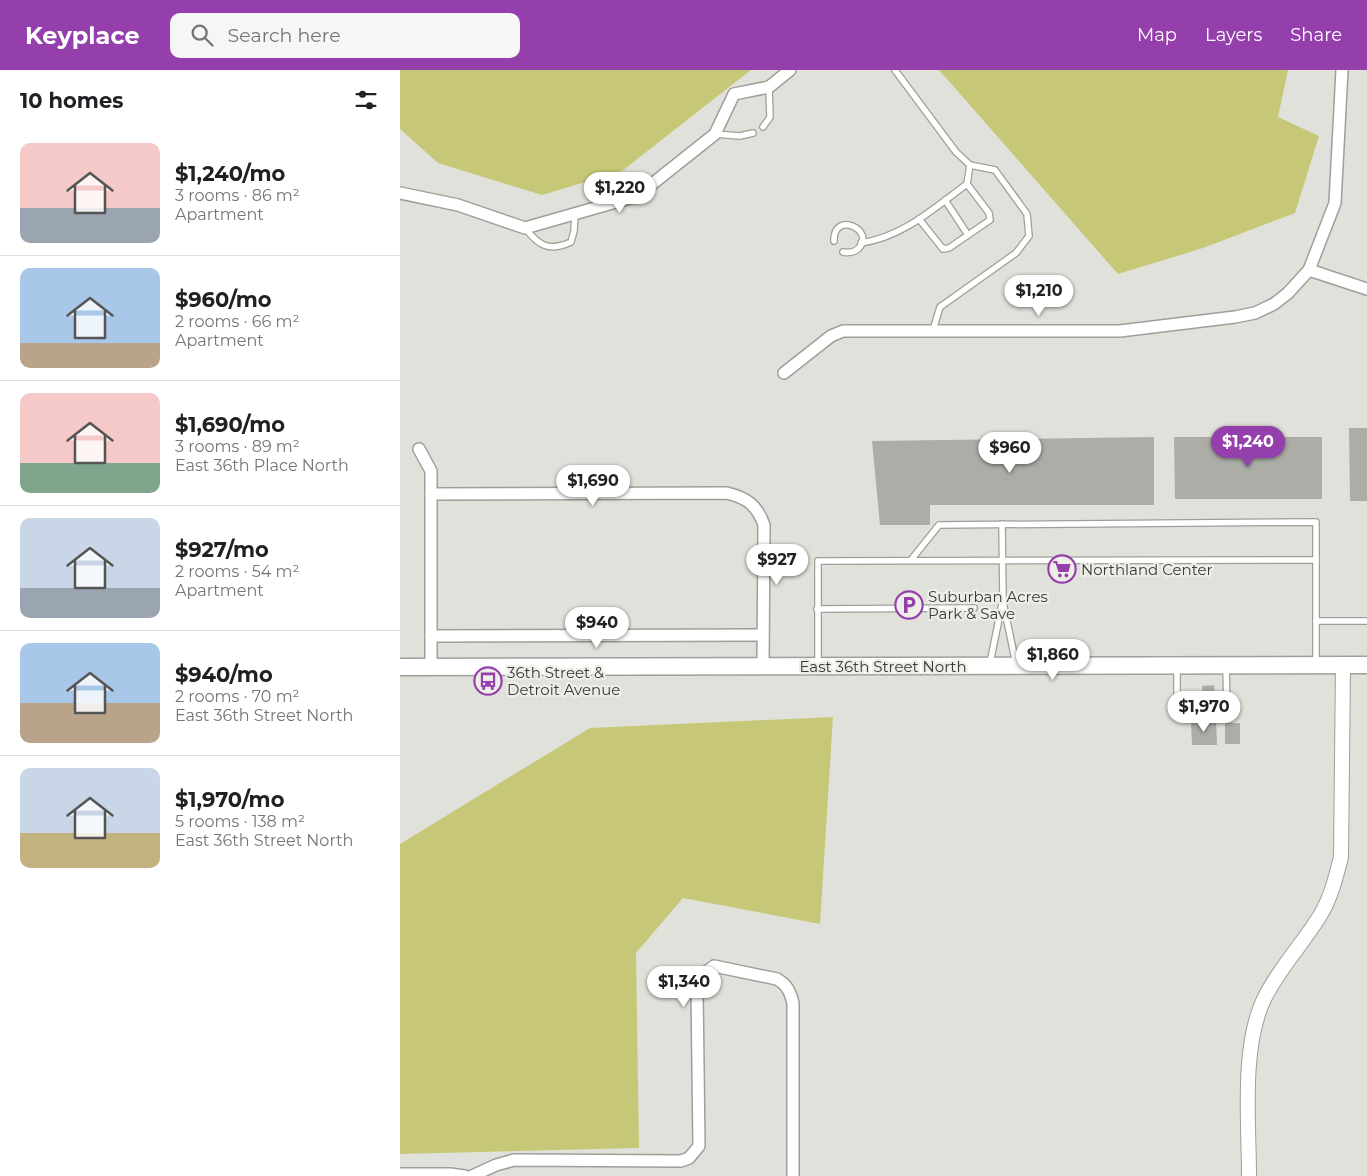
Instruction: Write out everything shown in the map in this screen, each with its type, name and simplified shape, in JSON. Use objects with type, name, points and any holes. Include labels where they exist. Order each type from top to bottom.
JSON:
[{"type":"main road","name":"East 36th Street North","points":[[400,667],[1367,665]]},
{"type":"street","points":[[400,193],[458,206],[525,228],[637,196],[715,134],[734,94],[769,87],[790,70]]},
{"type":"street","points":[[784,373],[832,336],[843,331],[1120,331],[1235,317],[1255,312],[1274,304],[1288,293],[1310,270],[1335,203],[1342,70]]},
{"type":"street","points":[[1310,270],[1367,290]]},
{"type":"street","points":[[419,449],[431,471],[430,666]]},
{"type":"street","points":[[431,494],[727,493],[741,496],[752,503],[759,512],[764,525],[764,665]]},
{"type":"street","points":[[431,636],[763,635]]},
{"type":"street","points":[[1250,1176],[1249,1075],[1250,1047],[1254,1028],[1263,1001],[1277,975],[1321,914],[1333,887],[1341,857],[1343,665]]},
{"type":"street","points":[[472,1176],[496,1165],[514,1160],[681,1161],[694,1154],[699,1146],[696,988],[698,978],[714,966],[777,979],[785,984],[790,992],[793,1003],[793,1176]]},
{"type":"street","points":[[400,1174],[450,1174],[465,1176]]},
{"type":"lane","points":[[895,70],[956,152],[970,165],[995,170],[1027,214],[1030,236],[1016,254],[940,307],[933,330]]},
{"type":"lane","points":[[763,127],[770,117],[769,87]]},
{"type":"lane","points":[[715,134],[740,136],[754,133]]},
{"type":"lane","points":[[843,252],[852,252],[862,243],[880,240],[919,219],[967,184],[970,165]]},
{"type":"lane","points":[[919,219],[943,249],[949,248],[990,220],[989,213],[967,184]]},
{"type":"lane","points":[[945,200],[968,234]]},
{"type":"lane","points":[[525,228],[534,240],[548,247],[560,247],[571,242],[575,214]]},
{"type":"lane","points":[[834,241],[838,229],[851,225],[861,234],[862,243]]},
{"type":"lane","points":[[911,560],[939,525],[1316,522],[1316,665]]},
{"type":"lane","points":[[1002,524],[1003,602],[1017,666]]},
{"type":"lane","points":[[818,665],[818,561],[1316,560]]},
{"type":"lane","points":[[990,666],[995,632],[1003,602]]},
{"type":"lane","points":[[818,609],[974,608]]},
{"type":"lane","points":[[1316,621],[1367,621]]},
{"type":"lane","points":[[1177,665],[1177,707],[1227,706],[1226,665]]},
{"type":"shaded area","points":[[400,70],[751,70],[622,171],[542,195],[438,163],[400,129]]},
{"type":"shaded area","points":[[939,70],[1288,70],[1278,117],[1319,136],[1295,213],[1203,248],[1118,274]]},
{"type":"shaded area","points":[[833,717],[820,924],[683,898],[636,953],[639,1148],[400,1154],[400,844],[590,728]]},
{"type":"building","points":[[1349,428],[1367,428],[1367,501],[1350,501]]},
{"type":"building","points":[[1154,437],[1154,505],[930,505],[930,525],[880,525],[872,441]]},
{"type":"building","points":[[1174,437],[1322,437],[1322,499],[1175,499]]},
{"type":"building","points":[[1214,685],[1215,698],[1203,698],[1202,686]]},
{"type":"building","points":[[1216,721],[1217,745],[1192,745],[1191,722]]},
{"type":"building","points":[[1225,723],[1240,723],[1240,744],[1225,744]]},
{"type":"place","name":"Northland Center","points":[[1062,569]]},
{"type":"place","name":"Suburban Acres Park & Save","points":[[909,605]]},
{"type":"place","name":"36th Street & Detroit Avenue","points":[[488,681]]}]
